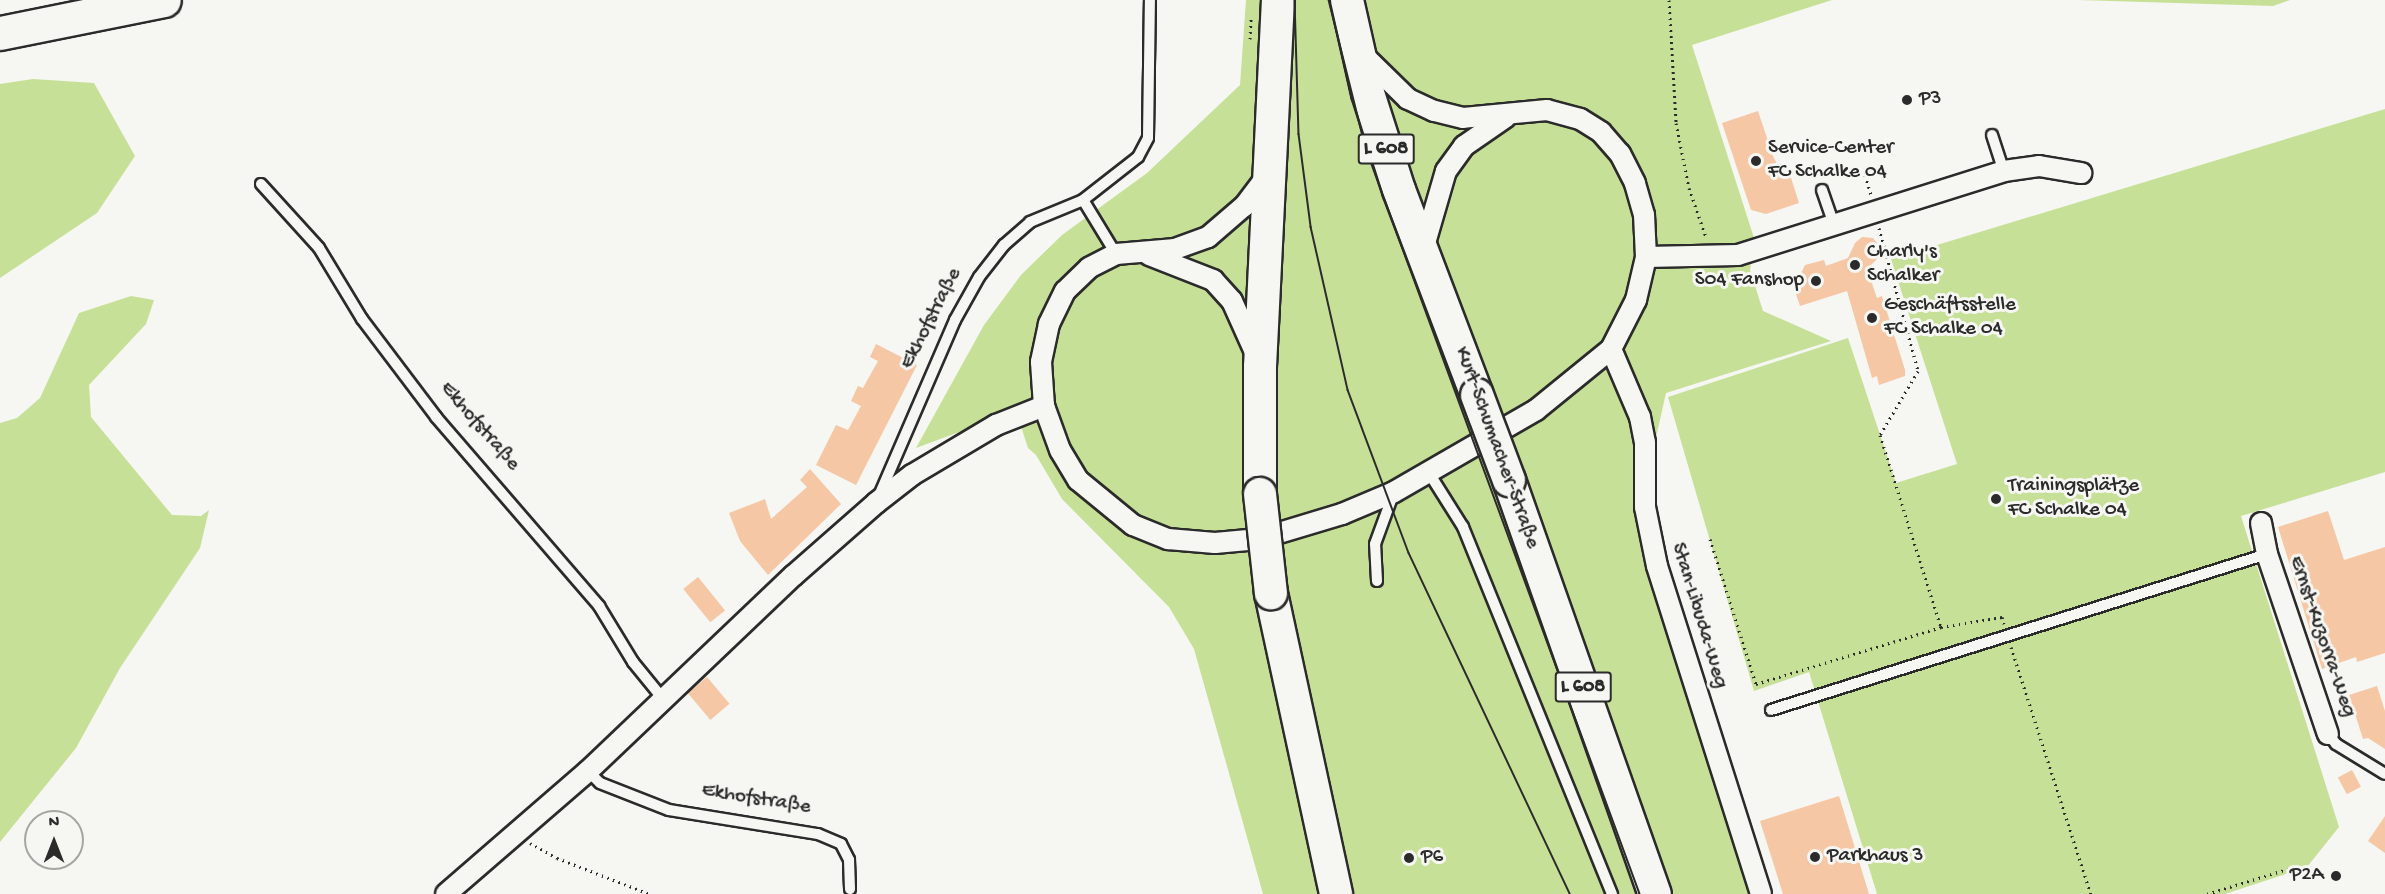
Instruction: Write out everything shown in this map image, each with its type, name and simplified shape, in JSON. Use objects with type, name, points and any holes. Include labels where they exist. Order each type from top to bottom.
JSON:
[{"type":"highway","points":[[0,33],[164,0]]},
{"type":"main road","points":[[1278,0],[1260,367],[1260,494],[1271,593],[1336,894]]},
{"type":"main road","name":"Kurt-Schumacher-Straße","points":[[1347,0],[1356,45],[1399,190],[1509,480],[1655,894]]},
{"type":"street","points":[[1270,171],[1259,191],[1208,237],[1175,249],[1116,254],[1089,268],[1065,291],[1053,316],[1041,362],[1044,406],[1060,450],[1078,480],[1133,525],[1168,539],[1215,543],[1259,539],[1326,520],[1394,492],[1536,410],[1578,380],[1611,349],[1636,300],[1646,257],[1644,215],[1635,183],[1620,154],[1601,132],[1580,119],[1547,110],[1463,118],[1434,111],[1408,99],[1392,86],[1356,45]]},
{"type":"street","points":[[1423,250],[1446,171],[1464,146],[1514,113]]},
{"type":"street","points":[[1646,257],[1738,255],[2004,171],[2039,166],[2081,172]]},
{"type":"street","points":[[1141,252],[1191,268],[1214,280],[1232,301],[1252,340],[1260,367]]},
{"type":"street","name":"Stan-Libuda-Weg","points":[[1611,349],[1640,417],[1645,442],[1647,526],[1657,566],[1761,894]]},
{"type":"street","name":"Ekhofstraße","points":[[446,894],[588,771],[793,576],[876,503],[912,475],[996,425],[1044,406]]},
{"type":"street","name":"Ernst-Kuzorra-Weg","points":[[2260,523],[2267,554],[2328,734]]},
{"type":"lane","name":"Ekhofstraße","points":[[876,503],[911,417],[979,277],[1004,245],[1030,222],[1083,200],[1138,157],[1148,138],[1150,0]]},
{"type":"lane","points":[[1992,135],[2004,171]]},
{"type":"lane","name":"Ekhofstraße","points":[[261,184],[319,248],[362,319],[436,417],[599,606],[633,662],[664,700]]},
{"type":"lane","points":[[1822,190],[1834,225]]},
{"type":"lane","points":[[1083,200],[1116,254]]},
{"type":"lane","points":[[1429,473],[1468,537],[1612,894]]},
{"type":"lane","points":[[1377,581],[1375,544],[1394,492]]},
{"type":"lane","points":[[1771,710],[2007,633],[2267,554]]},
{"type":"lane","name":"Ernst-Kuzorra-Weg","points":[[2328,734],[2336,744],[2385,774]]},
{"type":"lane","name":"Ekhofstraße","points":[[588,771],[600,783],[669,810],[818,834],[841,844],[849,860],[850,889]]},
{"type":"path","points":[[1669,0],[1676,123],[1689,188],[1713,257]]},
{"type":"path","points":[[1865,175],[1876,212],[1882,248],[1918,371],[1880,435],[1941,627]]},
{"type":"path","points":[[1710,539],[1756,684],[1941,627],[2002,617]]},
{"type":"path","points":[[2007,633],[2091,894]]},
{"type":"path","points":[[516,835],[557,858],[650,894]]},
{"type":"path","points":[[2207,894],[2291,868]]},
{"type":"green space","points":[[1246,0],[1832,0],[1692,45],[1755,241],[1750,270],[1763,311],[1831,341],[1666,393],[1648,473],[1647,535],[1761,894],[1263,894],[1194,649],[1169,607],[1062,499],[1036,455],[1028,448],[1016,411],[916,448],[984,325],[1021,275],[1062,235],[1147,173],[1240,85]]},
{"type":"green space","points":[[2079,0],[2290,0],[2273,6]]},
{"type":"green space","points":[[33,79],[94,83],[135,156],[97,213],[0,278],[0,84]]},
{"type":"green space","name":"Trainingsplätze FC Schalke 04","points":[[2385,109],[2385,472],[2241,516],[2339,827],[2307,867],[2225,894],[1877,894],[1809,672],[1754,691],[1668,397],[1848,338],[1896,483],[1957,464],[1891,259]]},
{"type":"green space","points":[[131,296],[154,300],[146,324],[89,385],[91,417],[172,515],[201,516],[209,510],[200,548],[120,668],[76,748],[0,842],[0,423],[17,418],[40,398],[79,313]]},
{"type":"building","name":"Service-Center FC Schalke 04","points":[[1758,111],[1773,156],[1779,168],[1787,165],[1799,203],[1766,214],[1751,210],[1722,123]]},
{"type":"building","name":"Geschäftsstelle FC Schalke 04","points":[[1862,237],[1873,238],[1880,247],[1879,257],[1867,269],[1877,298],[1882,296],[1905,370],[1905,376],[1879,385],[1877,376],[1872,378],[1847,291],[1800,306],[1794,288],[1805,265],[1824,260],[1826,266],[1848,258],[1855,243]]},
{"type":"building","points":[[876,344],[917,365],[856,485],[816,465],[836,425],[848,430],[861,406],[851,401],[858,386],[863,388],[878,361],[870,357]]},
{"type":"building","points":[[810,469],[841,504],[768,575],[740,541],[729,513],[765,499],[771,519],[807,487],[800,480]]},
{"type":"building","points":[[2328,511],[2344,560],[2385,547],[2385,653],[2357,662],[2356,657],[2322,669],[2278,527]]},
{"type":"building","points":[[698,577],[725,610],[710,622],[683,589]]},
{"type":"building","points":[[707,677],[729,704],[710,720],[688,693]]},
{"type":"building","points":[[2377,686],[2385,711],[2385,749],[2368,738],[2363,739],[2349,695]]},
{"type":"building","points":[[2352,770],[2361,787],[2347,794],[2338,778]]},
{"type":"building","name":"Parkhaus 3","points":[[1839,796],[1869,894],[1783,894],[1760,821]]},
{"type":"building","points":[[2385,816],[2385,853],[2368,841]]},
{"type":"tram line","points":[[1295,0],[1299,134],[1311,227],[1348,390],[1409,553],[1570,894]]},
{"type":"tram line","points":[[1329,0],[1366,148],[1640,894]]},
{"type":"place","name":"P3","points":[[1907,100]]},
{"type":"place","name":"Service-Center FC Schalke 04","points":[[1756,161]]},
{"type":"place","name":"Charly's Schalker","points":[[1855,265]]},
{"type":"place","name":"S04 Fanshop","points":[[1816,281]]},
{"type":"place","name":"Geschäftsstelle FC Schalke 04","points":[[1872,318]]},
{"type":"place","name":"Trainingsplätze FC Schalke 04","points":[[1996,499]]},
{"type":"place","name":"Parkhaus 3","points":[[1815,857]]},
{"type":"place","name":"P6","points":[[1409,858]]},
{"type":"place","name":"P2A","points":[[2336,876]]}]
